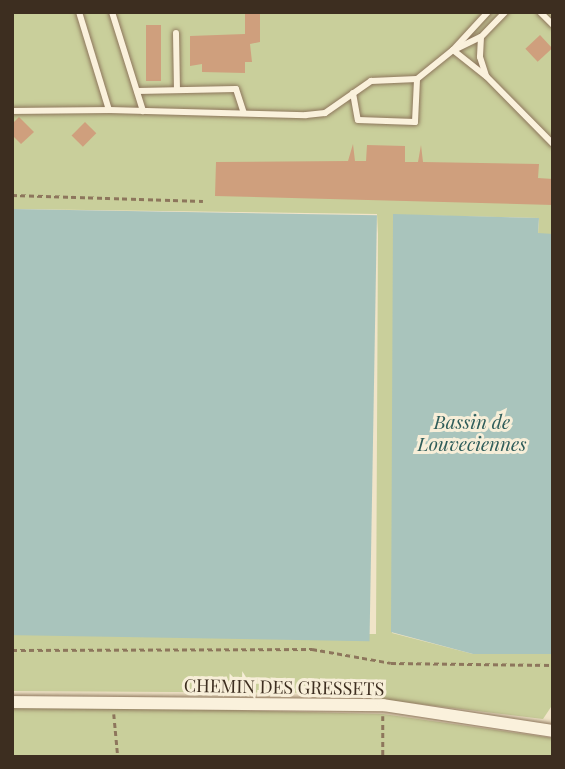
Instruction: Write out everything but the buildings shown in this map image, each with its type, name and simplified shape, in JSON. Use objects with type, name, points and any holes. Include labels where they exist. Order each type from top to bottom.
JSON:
[{"type":"street","name":"CHEMIN DES GRESSETS","points":[[12,702],[383,705],[553,731]]},
{"type":"lane","points":[[79,12],[109,110]]},
{"type":"lane","points":[[112,12],[143,111]]},
{"type":"lane","points":[[12,111],[325,113],[371,81],[417,79],[453,50],[488,12]]},
{"type":"lane","points":[[453,50],[481,37],[505,12]]},
{"type":"lane","points":[[540,12],[553,25]]},
{"type":"lane","points":[[176,33],[177,90]]},
{"type":"lane","points":[[481,37],[480,57],[487,77]]},
{"type":"lane","points":[[453,50],[487,77],[553,144]]},
{"type":"lane","points":[[353,93],[358,120],[415,122],[417,79]]},
{"type":"lane","points":[[137,91],[236,89],[244,113]]},
{"type":"path","points":[[12,195],[203,201]]},
{"type":"path","points":[[12,650],[312,649],[391,663],[553,665]]},
{"type":"path","points":[[113,701],[117,757]]},
{"type":"path","points":[[383,705],[383,757]]},
{"type":"green space","points":[[12,12],[553,12],[553,234],[538,234],[539,218],[404,215],[392,633],[473,654],[553,654],[553,704],[543,719],[328,693],[12,691],[12,635],[376,634],[378,234],[377,214],[12,209]]},
{"type":"green space","points":[[31,705],[383,714],[553,738],[553,757],[12,757],[12,708]]},
{"type":"water","points":[[12,209],[377,215],[370,641],[12,635]]},
{"type":"water","name":"Bassin de Louveciennes","points":[[393,214],[539,218],[538,233],[553,234],[553,654],[473,654],[391,632]]}]
